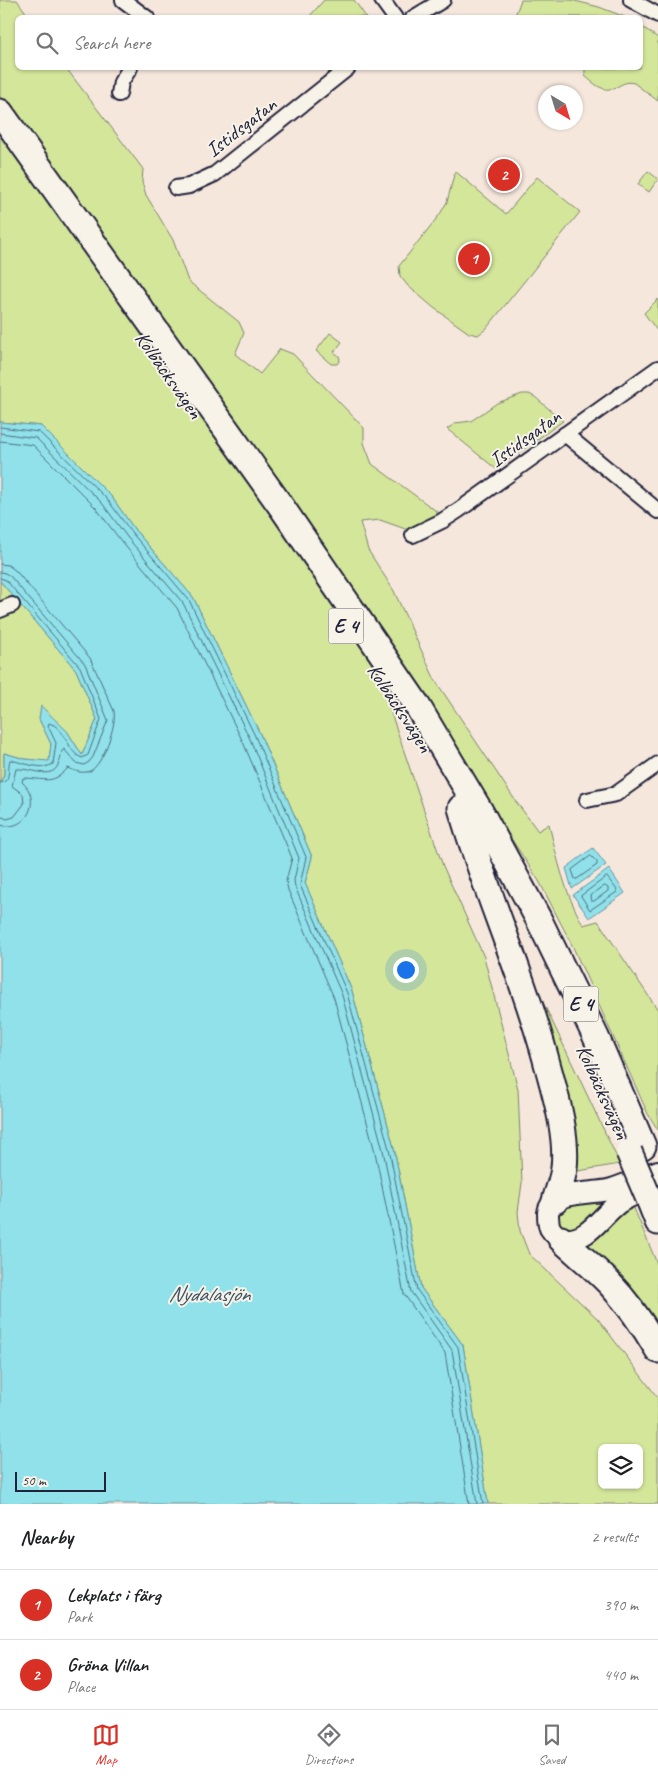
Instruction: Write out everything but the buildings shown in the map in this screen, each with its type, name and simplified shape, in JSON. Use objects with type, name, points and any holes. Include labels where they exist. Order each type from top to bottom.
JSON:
[{"type":"highway","name":"Kolbäcksvägen","points":[[0,112],[109,262],[334,581],[420,710],[480,811],[539,920],[596,1037],[636,1149]]},
{"type":"highway","name":"Kolbäcksvägen","points":[[0,138],[359,644],[424,745],[502,882],[555,984],[636,1149],[655,1189],[658,1222]]},
{"type":"highway","points":[[461,808],[473,849],[541,1040],[555,1092],[563,1144],[564,1166],[562,1181],[555,1201]]},
{"type":"highway","points":[[561,1239],[608,1282],[623,1299],[641,1322],[658,1350]]},
{"type":"street","points":[[123,0],[143,15]]},
{"type":"street","points":[[382,0],[393,15]]},
{"type":"street","points":[[418,15],[443,0]]},
{"type":"street","points":[[630,0],[658,15]]},
{"type":"street","points":[[119,94],[121,82],[129,70]]},
{"type":"street","name":"Istidsgatan","points":[[176,188],[189,186],[215,174],[345,70]]},
{"type":"street","name":"Istidsgatan","points":[[413,535],[454,514],[658,368]]},
{"type":"street","points":[[565,434],[658,511]]},
{"type":"street","points":[[587,800],[616,794],[658,764]]},
{"type":"street","points":[[655,1189],[637,1193],[619,1203],[580,1238],[561,1239],[554,1233],[548,1220],[549,1210],[555,1201],[572,1195],[610,1190],[658,1171]]},
{"type":"green space","points":[[0,0],[17,0],[28,15],[15,15],[15,70],[68,70],[143,169],[142,182],[146,195],[173,240],[188,281],[239,322],[244,333],[235,354],[260,374],[280,349],[293,354],[364,428],[364,443],[372,464],[439,513],[430,523],[411,531],[380,520],[360,522],[368,550],[394,591],[435,680],[517,803],[538,831],[549,824],[566,888],[583,925],[598,921],[658,1010],[658,1130],[648,1114],[572,945],[539,881],[495,814],[373,660],[443,866],[484,957],[518,1089],[522,1183],[518,1212],[520,1231],[529,1254],[598,1319],[658,1398],[658,1504],[488,1504],[463,1345],[421,1288],[394,1148],[352,991],[305,883],[312,857],[260,734],[193,597],[135,530],[111,496],[41,426],[0,422]]},
{"type":"green space","points":[[324,0],[354,0],[365,15],[311,15]]},
{"type":"green space","points":[[521,0],[571,0],[599,7],[620,15],[518,15],[516,13]]},
{"type":"green space","points":[[643,27],[658,38],[658,101],[634,83],[624,83],[613,88],[603,89],[585,76],[585,70],[643,70]]},
{"type":"green space","points":[[455,171],[506,214],[537,177],[580,212],[486,329],[478,335],[469,333],[434,308],[408,286],[400,276],[399,266],[440,214],[447,202]]},
{"type":"green space","points":[[648,171],[658,179],[649,192],[638,184]]},
{"type":"green space","points":[[658,299],[658,332],[644,313]]},
{"type":"green space","points":[[330,333],[342,342],[334,352],[339,356],[340,360],[337,364],[331,364],[316,351]]},
{"type":"green space","points":[[522,394],[529,394],[535,397],[563,421],[496,469],[447,429],[456,423],[471,421],[497,403]]},
{"type":"green space","points":[[0,581],[76,670],[97,719],[82,755],[67,731],[39,719],[51,744],[49,762],[25,759],[4,753],[4,775],[0,784]]},
{"type":"green space","points":[[542,1000],[620,1164],[572,1172],[535,1001]]},
{"type":"green space","points":[[616,1195],[581,1228],[572,1231],[556,1221],[557,1213],[563,1205]]},
{"type":"green space","points":[[633,1206],[658,1266],[658,1330],[592,1253],[589,1243]]},
{"type":"water","name":"Nydalasjön","points":[[0,422],[41,426],[111,496],[135,530],[193,597],[260,734],[312,857],[305,883],[352,991],[394,1148],[421,1288],[463,1345],[488,1504],[0,1504],[0,784],[4,775],[4,753],[25,759],[49,761],[51,744],[39,719],[41,706],[67,731],[82,755],[97,719],[76,670],[0,581]]},
{"type":"water","points":[[593,848],[606,865],[572,889],[566,868]]},
{"type":"water","points":[[609,869],[625,893],[589,918],[573,895]]},
{"type":"place","name":"Gröna Villan","points":[[504,175]]},
{"type":"place","name":"Lekplats i färg","points":[[474,259]]}]
